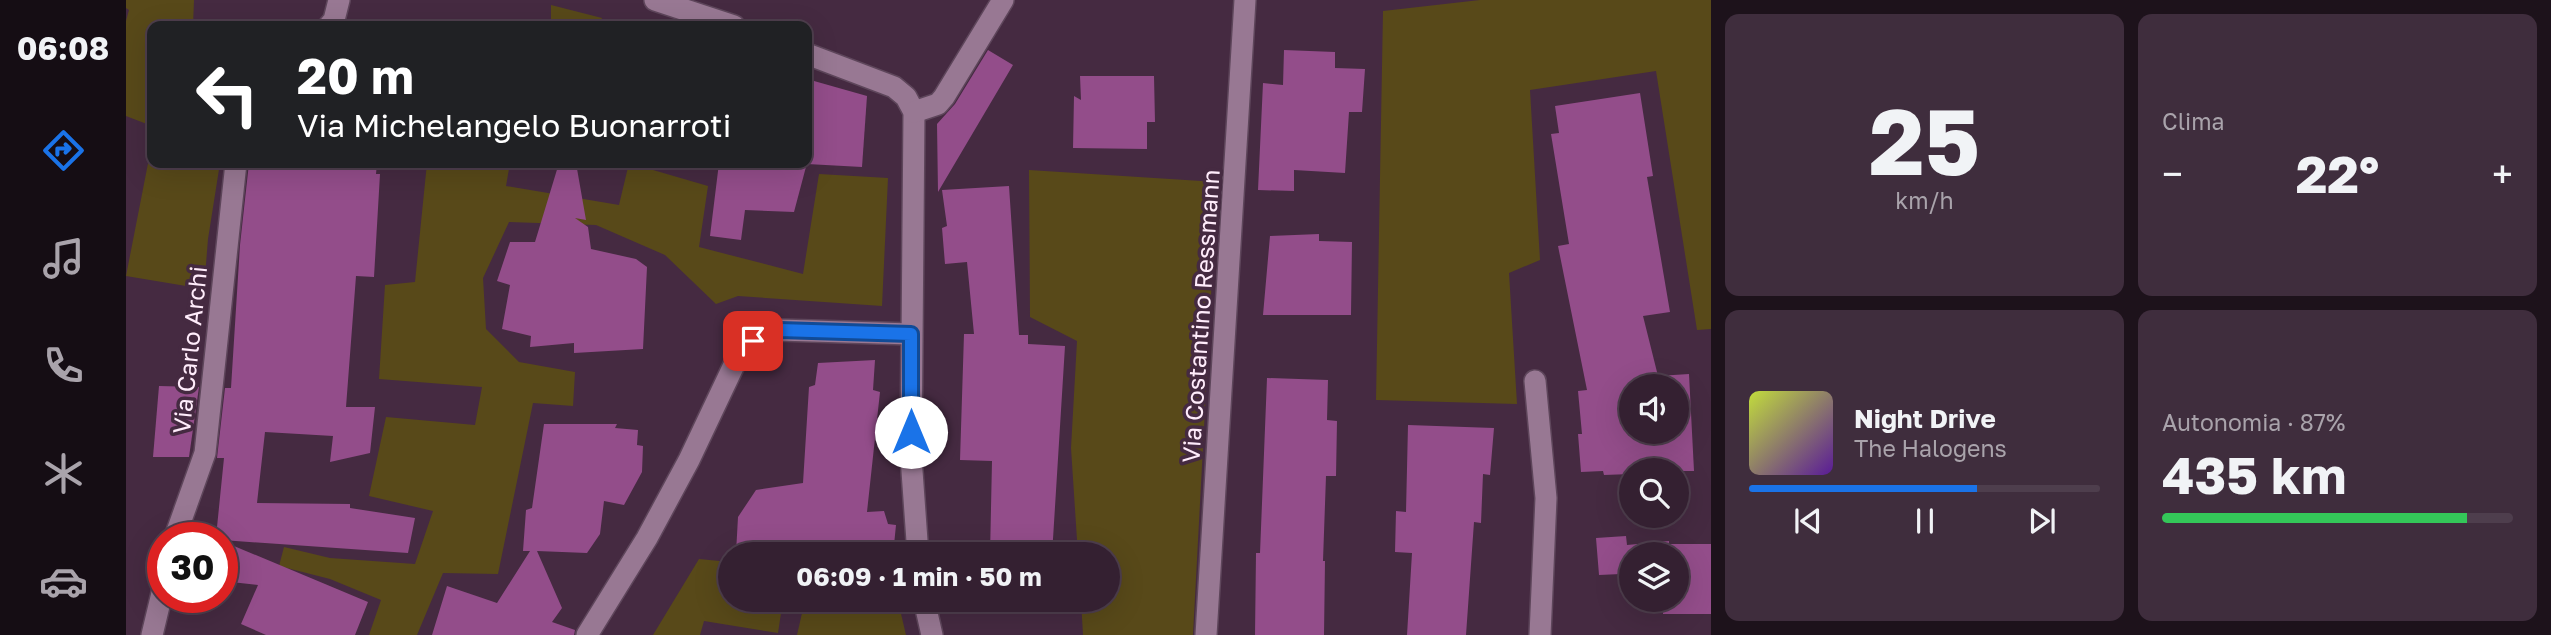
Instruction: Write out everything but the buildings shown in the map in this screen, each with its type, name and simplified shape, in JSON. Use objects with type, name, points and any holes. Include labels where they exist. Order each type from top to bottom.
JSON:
[{"type":"street","points":[[333,21],[339,0]]},
{"type":"street","points":[[655,0],[719,21]]},
{"type":"street","points":[[914,112],[938,104],[944,97],[1003,0]]},
{"type":"street","name":"Via Costantino Ressmann","points":[[1206,635],[1245,0]]},
{"type":"street","points":[[812,56],[894,87],[906,97],[914,112],[911,457],[917,542]]},
{"type":"street","name":"Via Carlo Archi","points":[[181,522],[205,453],[235,168]]},
{"type":"street","points":[[587,635],[647,538],[689,460],[734,365],[753,341],[779,330],[911,334]]},
{"type":"street","points":[[1535,382],[1546,498],[1540,635]]},
{"type":"street","points":[[927,612],[932,635]]},
{"type":"street","points":[[152,635],[157,613]]},
{"type":"shaded area","points":[[126,0],[194,0],[193,21],[147,21],[147,124],[126,116],[126,21],[129,10],[126,8]]},
{"type":"shaded area","points":[[1480,0],[1711,0],[1711,329],[1697,330],[1656,71],[1530,90],[1540,260],[1509,273],[1517,404],[1376,400],[1383,11]]},
{"type":"shaded area","points":[[551,5],[602,18],[601,21],[551,21]]},
{"type":"shaded area","points":[[147,168],[219,168],[208,239],[204,289],[126,276]]},
{"type":"shaded area","points":[[426,168],[509,168],[506,186],[619,205],[628,168],[646,168],[708,186],[699,247],[803,274],[819,174],[888,178],[882,306],[738,296],[716,304],[665,255],[596,225],[509,222],[483,278],[486,329],[519,362],[575,372],[573,406],[533,403],[498,574],[443,573],[417,635],[369,635],[381,600],[330,579],[279,566],[284,547],[330,558],[415,564],[433,511],[369,496],[386,417],[475,425],[482,387],[379,379],[385,285],[415,282]]},
{"type":"shaded area","points":[[1029,170],[1217,182],[1193,635],[1083,635],[1082,612],[1120,612],[1120,542],[1077,542],[1071,448],[1077,341],[1030,317]]},
{"type":"shaded area","points":[[699,559],[718,561],[718,612],[781,612],[778,633],[704,621],[700,635],[653,635]]},
{"type":"shaded area","points":[[802,612],[901,612],[906,635],[797,635]]},
{"type":"route","points":[[753,341],[779,330],[911,334],[911,432]]}]
